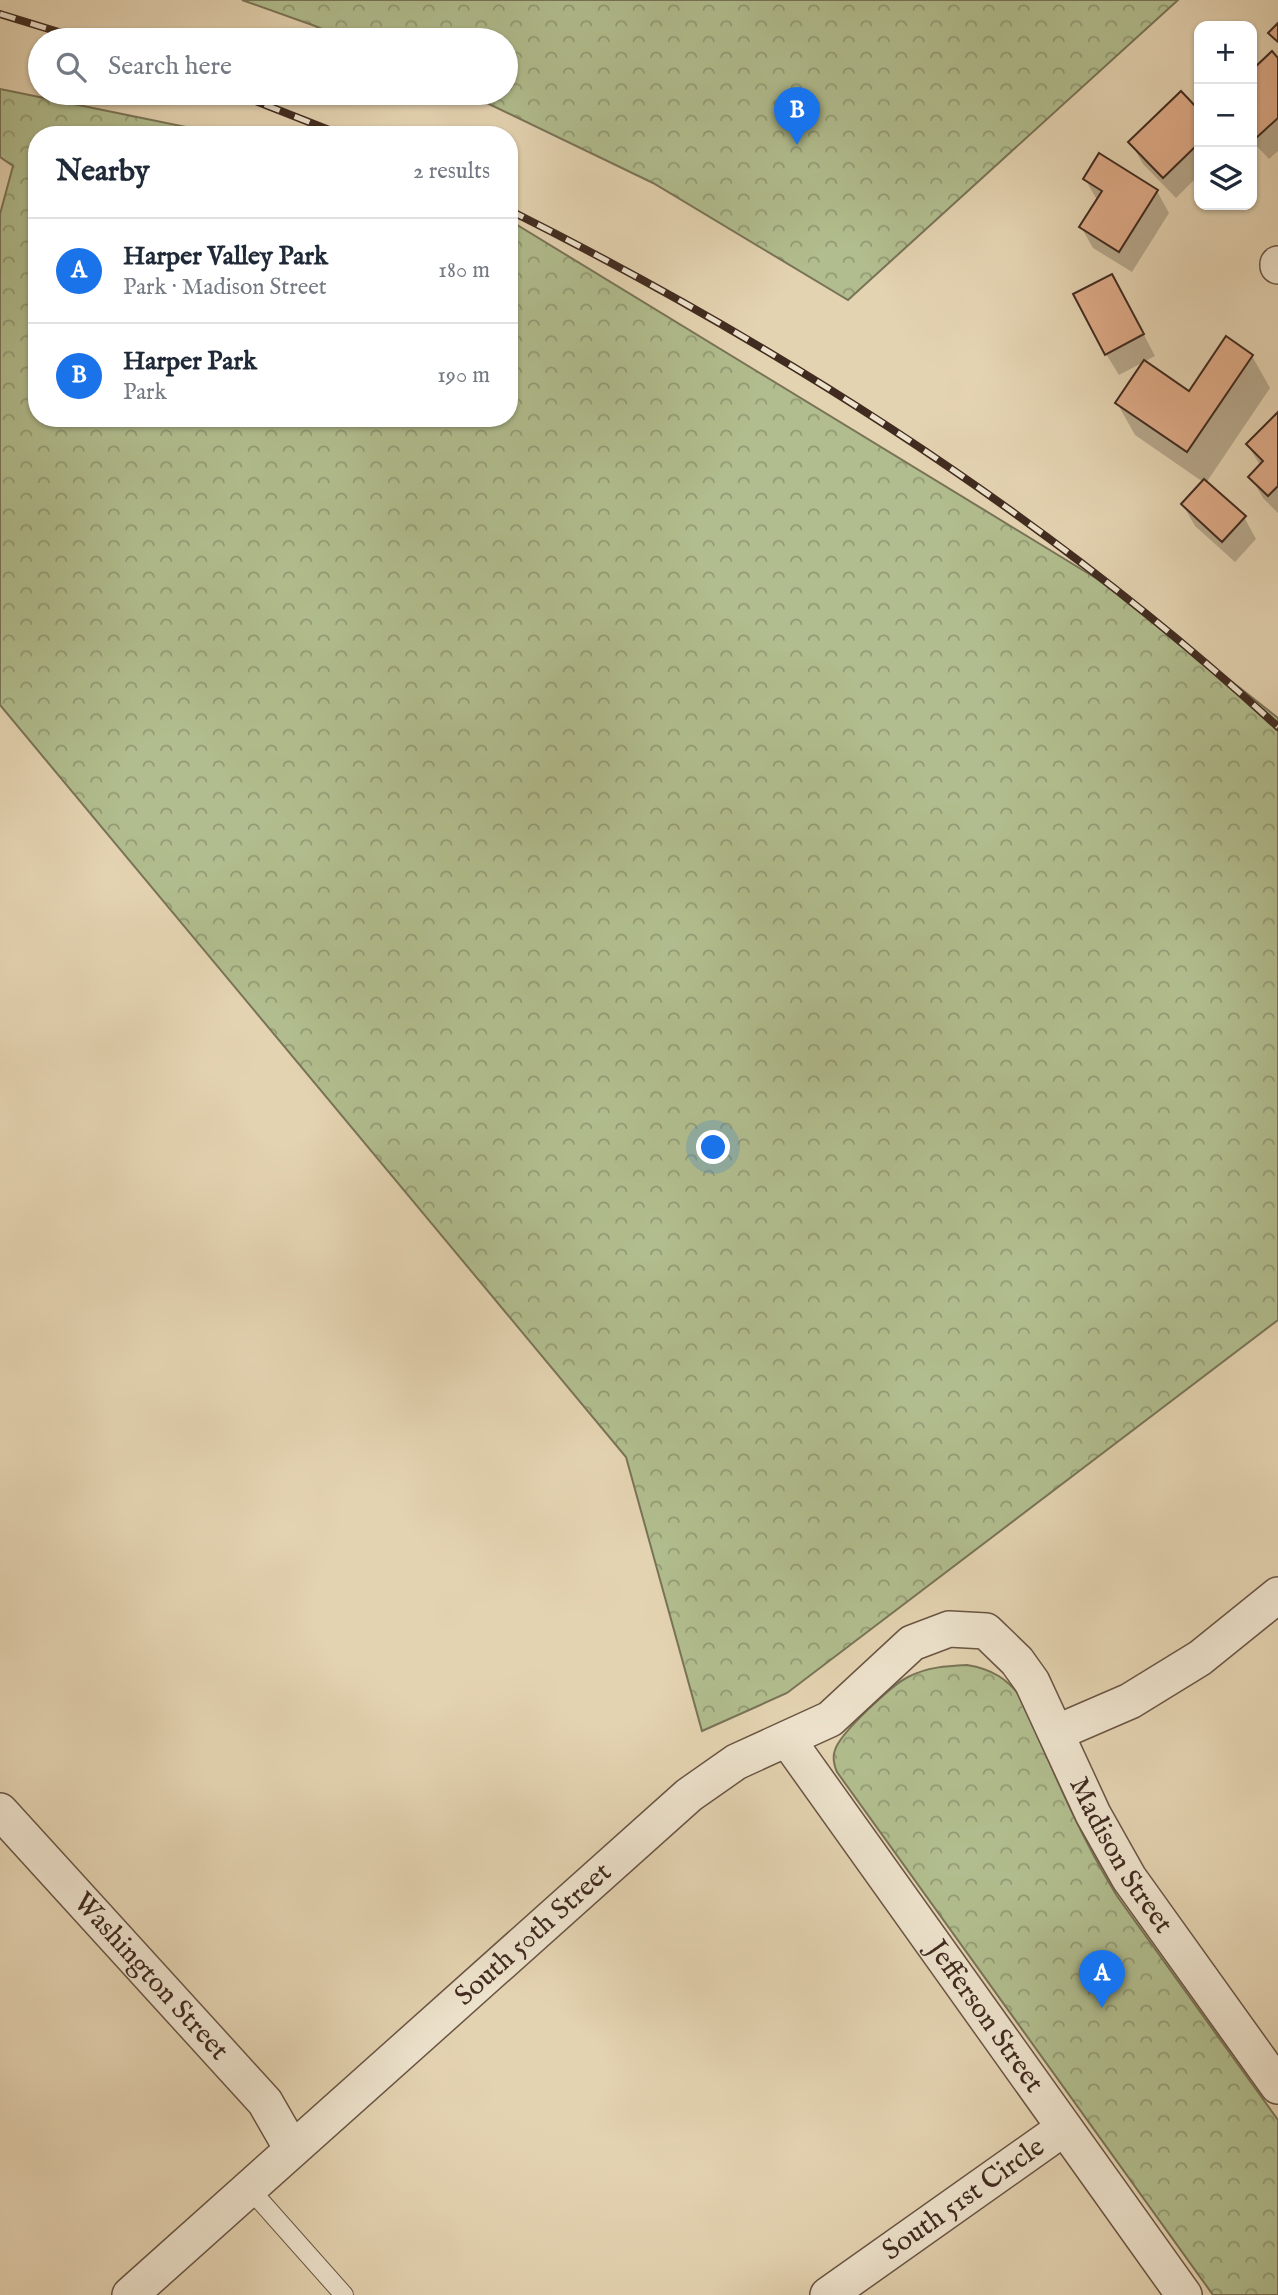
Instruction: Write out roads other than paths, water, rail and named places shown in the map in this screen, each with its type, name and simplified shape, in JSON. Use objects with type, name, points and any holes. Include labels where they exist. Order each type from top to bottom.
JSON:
[{"type":"street","points":[[1056,1733],[1130,1701],[1200,1658],[1278,1595]]},
{"type":"street","name":"South 50th Street","points":[[130,2295],[689,1795],[736,1762],[830,1719],[912,1643],[949,1629],[970,1630]]},
{"type":"street","name":"Madison Street","points":[[970,1630],[986,1630],[1017,1661],[1032,1682],[1093,1814],[1129,1878],[1278,2086]]},
{"type":"street","name":"Jefferson Street","points":[[787,1739],[1184,2295]]},
{"type":"street","name":"Washington Street","points":[[0,1811],[265,2102],[292,2149]]},
{"type":"street","name":"South 51st Circle","points":[[828,2295],[1064,2128]]},
{"type":"lane","points":[[249,2188],[344,2295]]},
{"type":"railway","points":[[0,14],[46,28]]},
{"type":"railway","points":[[266,105],[319,126]]},
{"type":"railway","points":[[518,215],[714,320],[814,379],[912,442],[1100,577],[1191,650],[1278,727]]},
{"type":"place","name":"Harper Park","points":[[797,145]]},
{"type":"place","name":"Harper Valley Park","points":[[1102,2008]]}]
